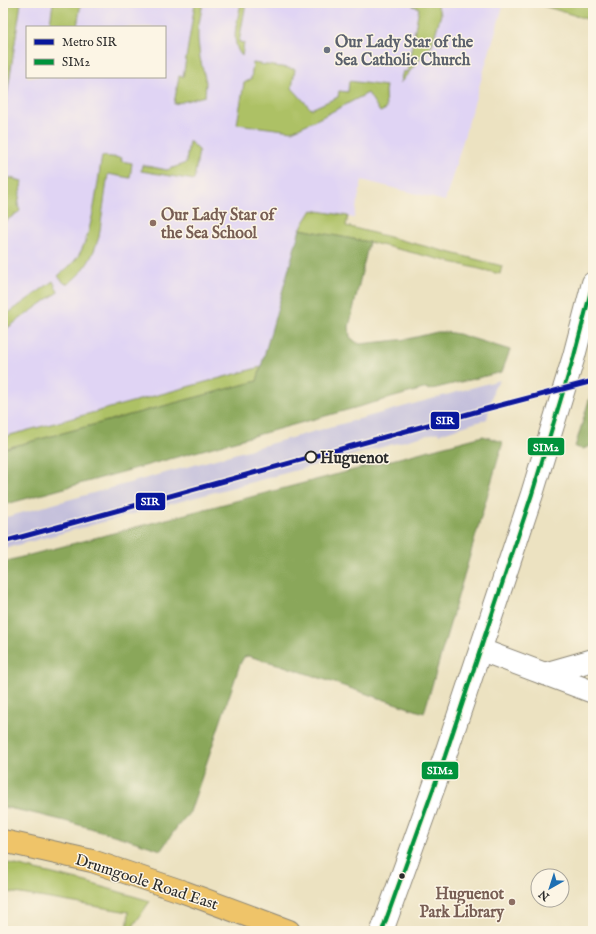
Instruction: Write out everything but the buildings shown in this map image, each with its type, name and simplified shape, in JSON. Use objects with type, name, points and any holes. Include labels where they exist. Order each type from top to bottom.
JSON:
[{"type":"main road","name":"Drumgoole Road East","points":[[3,841],[44,849],[99,863],[178,889],[289,931]]},
{"type":"street","points":[[382,931],[445,756],[530,501],[571,364],[593,283]]},
{"type":"street","points":[[481,650],[593,692]]},
{"type":"street","points":[[544,674],[593,660]]},
{"type":"shaded area","name":"Our Lady Star of the Sea School","points":[[3,3],[504,3],[445,201],[362,180],[354,218],[311,210],[300,229],[257,381],[3,449]]},
{"type":"shaded area","points":[[500,380],[494,388],[487,419],[439,434],[438,432],[3,549],[3,518]]},
{"type":"green space","points":[[3,3],[21,3],[3,122]]},
{"type":"green space","points":[[53,3],[81,3],[77,26],[50,23]]},
{"type":"green space","points":[[195,3],[203,3],[198,29],[198,40],[200,58],[206,82],[205,96],[174,104],[179,76],[183,77]]},
{"type":"green space","points":[[241,3],[246,3],[239,42],[244,43],[242,56],[238,50],[235,38]]},
{"type":"green space","points":[[414,3],[436,3],[441,14],[432,45],[400,83],[403,71],[407,72],[419,8],[413,6]]},
{"type":"green space","points":[[534,3],[593,3],[593,21]]},
{"type":"green space","points":[[253,63],[295,69],[292,88],[311,109],[338,97],[339,91],[348,92],[349,81],[386,86],[386,109],[380,112],[368,93],[292,131],[237,124],[244,83],[251,79]]},
{"type":"green space","points":[[189,141],[199,150],[194,180],[141,171],[142,165],[167,170],[186,163]]},
{"type":"green space","points":[[102,156],[122,158],[121,161],[132,163],[130,178],[108,174],[99,237],[94,251],[84,269],[68,284],[64,283],[58,276],[76,259],[87,238],[94,210]]},
{"type":"green space","points":[[3,176],[22,181],[18,205],[20,211],[3,223]]},
{"type":"green space","points":[[312,210],[348,216],[346,226],[502,266],[500,274],[369,242],[300,229]]},
{"type":"green space","points":[[300,229],[369,242],[349,327],[350,337],[356,342],[360,344],[408,339],[437,332],[458,334],[510,350],[502,372],[428,390],[427,388],[3,505],[3,449],[257,381]]},
{"type":"green space","points":[[53,281],[58,292],[3,331],[3,317]]},
{"type":"green space","points":[[261,367],[257,381],[3,449],[3,437]]},
{"type":"green space","points":[[592,390],[593,445],[583,449],[575,447]]},
{"type":"green space","points":[[483,436],[503,442],[424,713],[281,665],[248,656],[244,657],[240,664],[190,812],[177,827],[161,850],[83,826],[3,807],[3,562]]},
{"type":"green space","points":[[3,862],[86,882],[150,901],[130,931],[127,931],[129,912],[3,891]]},
{"type":"metro line","name":"SIR","points":[[3,542],[593,381]]},
{"type":"transit line","name":"SIM2","points":[[382,931],[445,756],[532,494],[574,356],[593,283]]},
{"type":"place","name":"Our Lady Star of the Sea Catholic Church","points":[[327,50]]},
{"type":"place","name":"Our Lady Star of the Sea School","points":[[153,223]]},
{"type":"place","name":"Huguenot","points":[[311,457]]},
{"type":"place","name":"Huguenot Park Library","points":[[512,902]]}]
